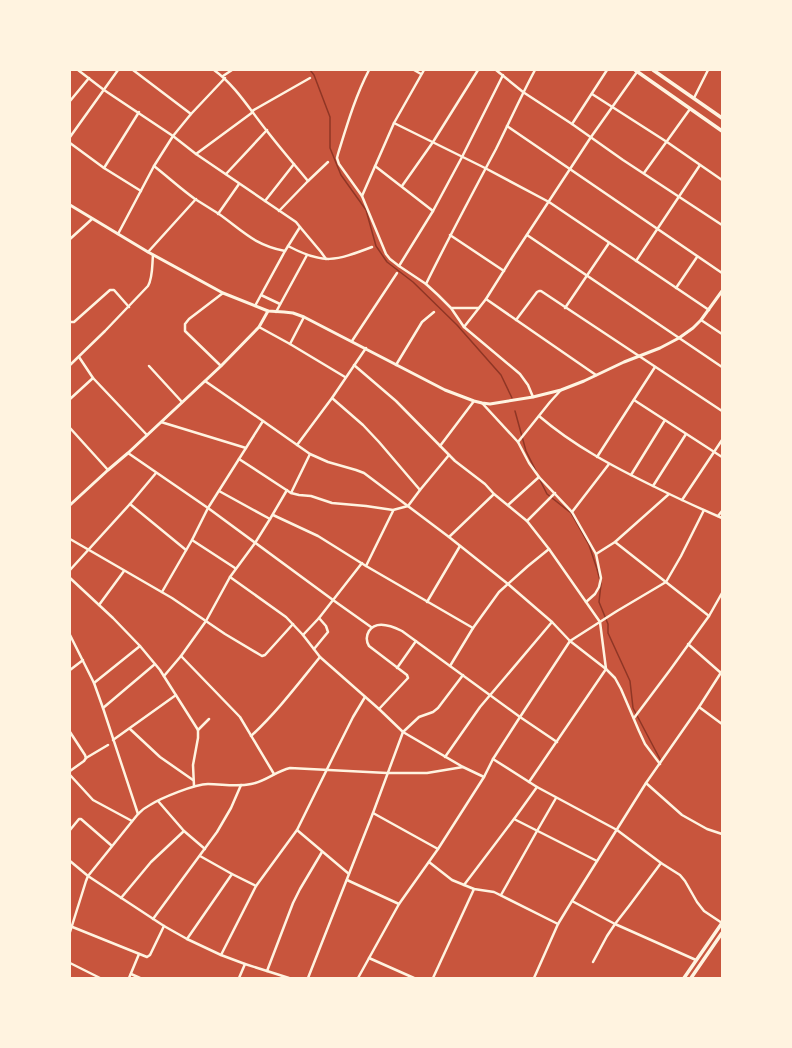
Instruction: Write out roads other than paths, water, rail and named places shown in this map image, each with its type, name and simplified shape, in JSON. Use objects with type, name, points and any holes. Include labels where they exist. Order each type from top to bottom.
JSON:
[{"type":"main road","points":[[653,70],[722,118]]},
{"type":"main road","points":[[636,71],[722,131]]},
{"type":"main road","points":[[684,978],[722,923]]},
{"type":"main road","points":[[690,978],[722,934]]},
{"type":"street","points":[[78,70],[104,90],[139,112],[196,154],[296,222],[326,260]]},
{"type":"street","points":[[70,137],[118,70]]},
{"type":"street","points":[[133,70],[191,114]]},
{"type":"street","points":[[214,70],[224,77],[308,181]]},
{"type":"street","points":[[118,234],[154,166],[173,136],[224,77],[232,70]]},
{"type":"street","points":[[369,70],[349,116],[338,154],[339,164],[362,196],[383,249],[390,259],[426,284],[451,308],[464,327],[520,374],[528,385],[533,397]]},
{"type":"street","points":[[414,70],[421,74]]},
{"type":"street","points":[[362,196],[394,123],[424,70]]},
{"type":"street","points":[[402,186],[433,142],[478,70]]},
{"type":"street","points":[[496,70],[523,92],[722,225]]},
{"type":"street","points":[[426,284],[535,70]]},
{"type":"street","points":[[572,124],[608,70]]},
{"type":"street","points":[[694,98],[708,70]]},
{"type":"street","points":[[464,327],[486,299],[548,202],[636,71]]},
{"type":"street","points":[[400,266],[433,211],[503,75]]},
{"type":"street","points":[[70,101],[89,78]]},
{"type":"street","points":[[196,154],[253,112],[310,78]]},
{"type":"street","points":[[592,94],[722,180]]},
{"type":"street","points":[[644,174],[690,109]]},
{"type":"street","points":[[104,168],[139,112]]},
{"type":"street","points":[[394,123],[485,168],[548,202],[709,310]]},
{"type":"street","points":[[507,126],[722,273]]},
{"type":"street","points":[[226,174],[267,130]]},
{"type":"street","points":[[70,143],[104,168],[141,191]]},
{"type":"street","points":[[279,211],[328,162]]},
{"type":"street","points":[[265,201],[294,164]]},
{"type":"street","points":[[636,261],[700,165]]},
{"type":"street","points":[[154,166],[247,236],[260,244],[285,251]]},
{"type":"street","points":[[375,166],[433,211]]},
{"type":"street","points":[[218,214],[239,184]]},
{"type":"street","points":[[148,252],[196,199]]},
{"type":"street","points":[[70,205],[153,255],[223,293],[268,311],[294,313],[304,317],[445,390],[474,402],[490,404],[533,397],[561,390],[638,356],[660,348],[679,338],[693,328],[709,310],[722,291]]},
{"type":"street","points":[[70,239],[92,219]]},
{"type":"street","points":[[255,306],[300,227]]},
{"type":"street","points":[[450,235],[504,271]]},
{"type":"street","points":[[527,235],[722,366]]},
{"type":"street","points":[[565,308],[609,243]]},
{"type":"street","points":[[288,246],[307,255],[326,260],[345,257],[372,247]]},
{"type":"street","points":[[70,365],[129,307],[148,286],[150,282],[153,255]]},
{"type":"street","points":[[276,312],[307,255]]},
{"type":"street","points":[[676,288],[697,256]]},
{"type":"street","points":[[352,341],[397,273]]},
{"type":"street","points":[[70,322],[74,322],[110,290],[114,290],[129,307]]},
{"type":"street","points":[[516,320],[539,291],[722,411]]},
{"type":"street","points":[[222,366],[186,331],[185,324],[189,319],[223,293]]},
{"type":"street","points":[[261,295],[280,304]]},
{"type":"street","points":[[486,299],[596,375]]},
{"type":"street","points":[[451,308],[479,308]]},
{"type":"street","points":[[70,504],[128,453],[222,366],[259,327],[268,311]]},
{"type":"street","points":[[396,365],[422,322],[434,312]]},
{"type":"street","points":[[290,344],[304,317]]},
{"type":"street","points":[[701,320],[722,334]]},
{"type":"street","points":[[259,327],[345,377]]},
{"type":"street","points":[[297,445],[332,398],[366,348]]},
{"type":"street","points":[[79,357],[94,378],[147,435]]},
{"type":"street","points":[[354,365],[396,401],[461,466],[527,521],[549,549],[600,622],[606,669],[530,782]]},
{"type":"street","points":[[149,366],[182,402]]},
{"type":"street","points":[[597,457],[655,367]]},
{"type":"street","points":[[70,399],[94,378]]},
{"type":"street","points":[[205,381],[310,454],[328,462],[364,473],[449,537],[508,584],[552,622],[570,641],[606,669],[615,678],[646,744],[660,764]]},
{"type":"street","points":[[518,442],[561,390]]},
{"type":"street","points":[[332,398],[374,436],[420,490]]},
{"type":"street","points":[[634,400],[722,457]]},
{"type":"street","points":[[440,446],[474,402]]},
{"type":"street","points":[[482,403],[518,442],[539,476],[572,512],[596,554],[601,578],[599,587],[595,594],[586,602]]},
{"type":"street","points":[[539,416],[563,435],[609,464],[722,518]]},
{"type":"street","points":[[631,475],[666,420]]},
{"type":"street","points":[[162,592],[192,540],[208,508],[263,421]]},
{"type":"street","points":[[161,422],[246,448]]},
{"type":"street","points":[[70,428],[108,470]]},
{"type":"street","points":[[653,486],[686,434]]},
{"type":"street","points":[[682,500],[722,440]]},
{"type":"street","points":[[128,453],[208,508],[371,627]]},
{"type":"street","points":[[291,493],[310,454]]},
{"type":"street","points":[[239,458],[291,493],[311,496],[332,503],[393,510],[408,506],[449,455]]},
{"type":"street","points":[[572,512],[609,464]]},
{"type":"street","points":[[70,570],[156,473]]},
{"type":"street","points":[[508,505],[539,476]]},
{"type":"street","points":[[164,676],[181,656],[206,621],[230,577],[255,543],[287,490]]},
{"type":"street","points":[[219,491],[270,519]]},
{"type":"street","points":[[527,521],[555,493]]},
{"type":"street","points":[[449,537],[494,494]]},
{"type":"street","points":[[596,554],[615,542],[669,494]]},
{"type":"street","points":[[130,504],[186,550]]},
{"type":"street","points":[[366,566],[393,510]]},
{"type":"street","points":[[358,978],[399,904],[438,849],[484,777],[493,759],[570,641],[666,582],[704,510]]},
{"type":"street","points":[[718,516],[722,511]]},
{"type":"street","points":[[273,515],[318,536],[366,566],[473,628]]},
{"type":"street","points":[[70,539],[162,592],[263,657],[293,624]]},
{"type":"street","points":[[192,540],[236,568]]},
{"type":"street","points":[[615,542],[708,616]]},
{"type":"street","points":[[427,602],[460,546]]},
{"type":"street","points":[[450,666],[473,628],[500,592],[549,549]]},
{"type":"street","points":[[303,635],[319,618],[362,563]]},
{"type":"street","points":[[99,605],[124,571]]},
{"type":"street","points":[[230,577],[286,617],[320,656],[379,708],[403,732],[445,757],[484,777]]},
{"type":"street","points":[[70,578],[140,646],[164,676],[198,730],[193,765],[194,786]]},
{"type":"street","points":[[633,719],[708,616],[722,592]]},
{"type":"street","points":[[314,649],[328,632],[326,626],[319,618]]},
{"type":"street","points":[[445,757],[480,707],[552,622]]},
{"type":"street","points":[[379,708],[408,680],[407,675],[369,646],[366,641],[367,634],[371,627],[383,624],[402,631],[520,717],[557,742]]},
{"type":"street","points":[[70,635],[94,683],[138,814]]},
{"type":"street","points":[[397,668],[416,641]]},
{"type":"street","points":[[534,978],[558,924],[572,901],[646,783],[722,672],[688,644]]},
{"type":"street","points":[[94,683],[140,646]]},
{"type":"street","points":[[181,656],[237,713],[274,774]]},
{"type":"street","points":[[251,736],[275,712],[320,656]]},
{"type":"street","points":[[70,670],[83,660]]},
{"type":"street","points":[[103,708],[137,681],[155,664]]},
{"type":"street","points":[[308,978],[403,732],[419,717],[433,712],[438,708],[463,675]]},
{"type":"street","points":[[114,740],[176,695]]},
{"type":"street","points":[[221,955],[256,886],[297,830],[353,717],[366,697]]},
{"type":"street","points":[[699,707],[722,724]]},
{"type":"street","points":[[198,730],[209,719]]},
{"type":"street","points":[[130,729],[164,760],[193,780]]},
{"type":"street","points":[[70,732],[86,758]]},
{"type":"street","points":[[70,771],[86,758],[108,745]]},
{"type":"street","points":[[493,759],[556,798],[617,830],[680,875],[685,881],[696,902],[704,911],[722,923]]},
{"type":"street","points":[[70,932],[88,876],[138,814],[158,801],[194,786],[207,784],[241,785],[257,783],[290,768],[387,773],[427,773],[463,767]]},
{"type":"street","points":[[70,776],[93,800],[132,821]]},
{"type":"street","points":[[646,783],[682,815],[707,829],[722,834]]},
{"type":"street","points":[[152,919],[200,856],[223,822],[241,785]]},
{"type":"street","points":[[464,885],[537,787]]},
{"type":"street","points":[[501,895],[556,798]]},
{"type":"street","points":[[158,801],[184,831],[205,849]]},
{"type":"street","points":[[373,813],[438,849]]},
{"type":"street","points":[[70,830],[81,819],[112,846]]},
{"type":"street","points":[[514,819],[597,861]]},
{"type":"street","points":[[297,830],[349,874]]},
{"type":"street","points":[[121,898],[151,862],[184,831]]},
{"type":"street","points":[[267,971],[295,899],[322,852]]},
{"type":"street","points":[[200,856],[256,886]]},
{"type":"street","points":[[70,861],[88,876],[152,919],[187,939],[221,955],[289,978]]},
{"type":"street","points":[[429,862],[452,880],[474,889],[494,892],[558,924]]},
{"type":"street","points":[[593,962],[615,924],[661,862]]},
{"type":"street","points":[[187,939],[232,874]]},
{"type":"street","points":[[347,880],[399,904]]},
{"type":"street","points":[[433,978],[474,889]]},
{"type":"street","points":[[572,901],[615,924],[696,960]]},
{"type":"street","points":[[71,926],[147,957],[149,957],[164,926]]},
{"type":"street","points":[[129,978],[139,954]]},
{"type":"street","points":[[369,958],[414,978]]},
{"type":"street","points":[[70,962],[100,978]]},
{"type":"street","points":[[239,978],[245,964]]},
{"type":"street","points":[[131,974],[140,978]]},
{"type":"waterway","points":[[310,70],[314,75],[330,117],[330,148],[341,175],[366,210],[376,246],[387,262],[413,282],[457,325],[501,375],[512,398]]},
{"type":"waterway","points":[[515,411],[526,451],[536,471]]},
{"type":"waterway","points":[[540,480],[547,494],[571,513],[589,545],[601,584],[599,602],[608,624],[608,633],[630,681],[633,708],[661,761]]}]
